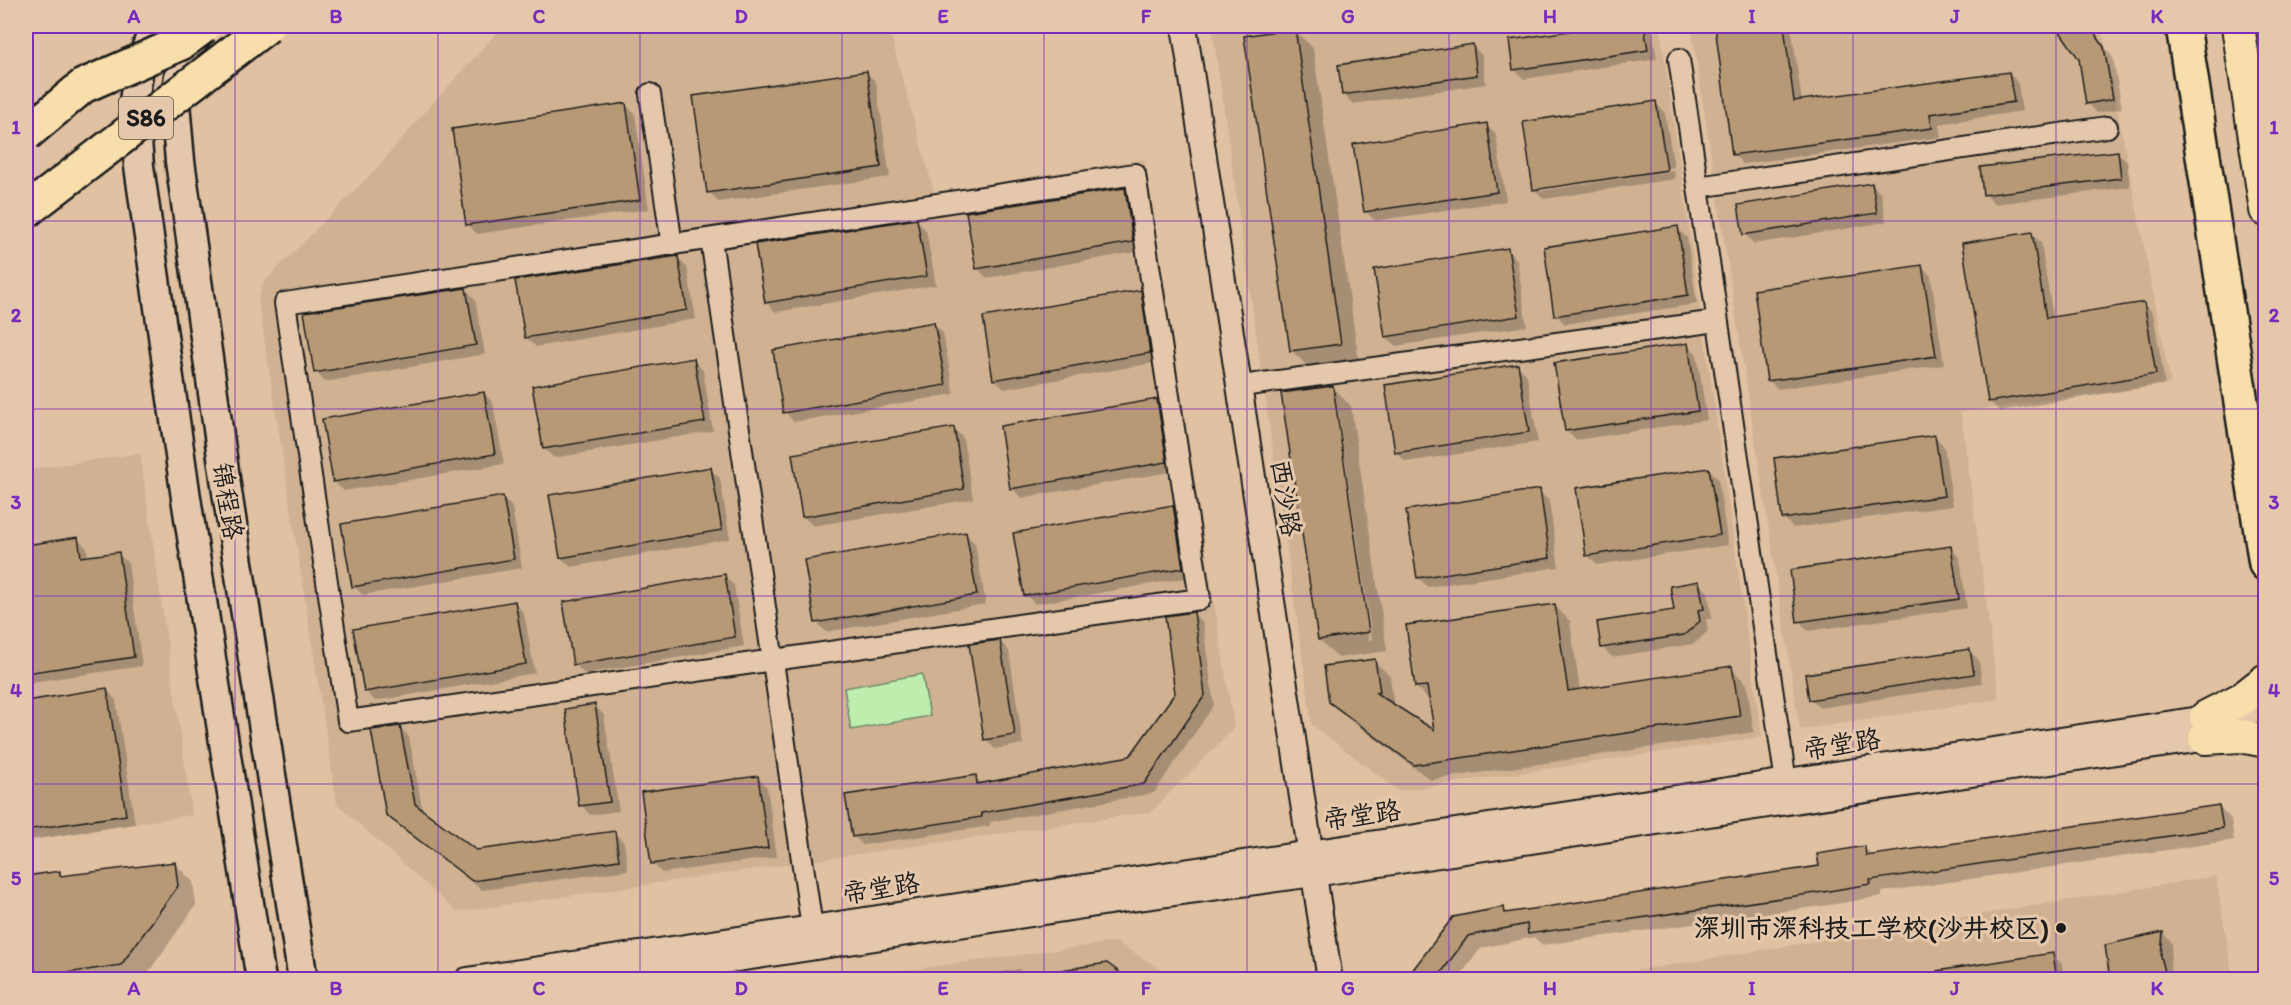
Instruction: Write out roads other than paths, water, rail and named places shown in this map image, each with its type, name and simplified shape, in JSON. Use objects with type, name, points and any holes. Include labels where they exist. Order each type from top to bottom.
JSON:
[{"type":"highway","name":"S86","points":[[26,134],[83,86],[181,43],[204,26]]},
{"type":"highway","name":"S86","points":[[26,211],[267,26]]},
{"type":"highway","points":[[2183,26],[2265,564]]},
{"type":"main road","name":"锦程路","points":[[155,26],[139,67],[134,102],[139,166],[186,498],[261,980]]},
{"type":"main road","name":"锦程路","points":[[204,26],[189,48],[179,76],[175,103],[180,161],[227,492],[303,980]]},
{"type":"main road","points":[[2238,26],[2265,210]]},
{"type":"main road","points":[[2205,728],[2265,680]]},
{"type":"main road","points":[[2205,728],[2265,741]]},
{"type":"street","name":"西沙路","points":[[1184,26],[1330,980]]},
{"type":"street","points":[[1679,59],[1787,792]]},
{"type":"street","points":[[650,94],[672,245]]},
{"type":"street","points":[[1698,187],[2107,127]]},
{"type":"street","points":[[1135,174],[1200,598],[348,721],[285,303],[672,245],[1135,174]]},
{"type":"street","points":[[711,239],[813,937]]},
{"type":"street","points":[[1240,386],[1717,321]]},
{"type":"street","name":"帝堂路","points":[[467,980],[813,937],[1787,792],[2205,728],[2265,709]]},
{"type":"street","name":"帝堂路","points":[[2205,728],[2265,729]]},
{"type":"street","name":"帝堂路","points":[[600,980],[813,937]]},
{"type":"place","name":"深圳市深科技工学校(沙井校区)","points":[[2061,928]]}]
